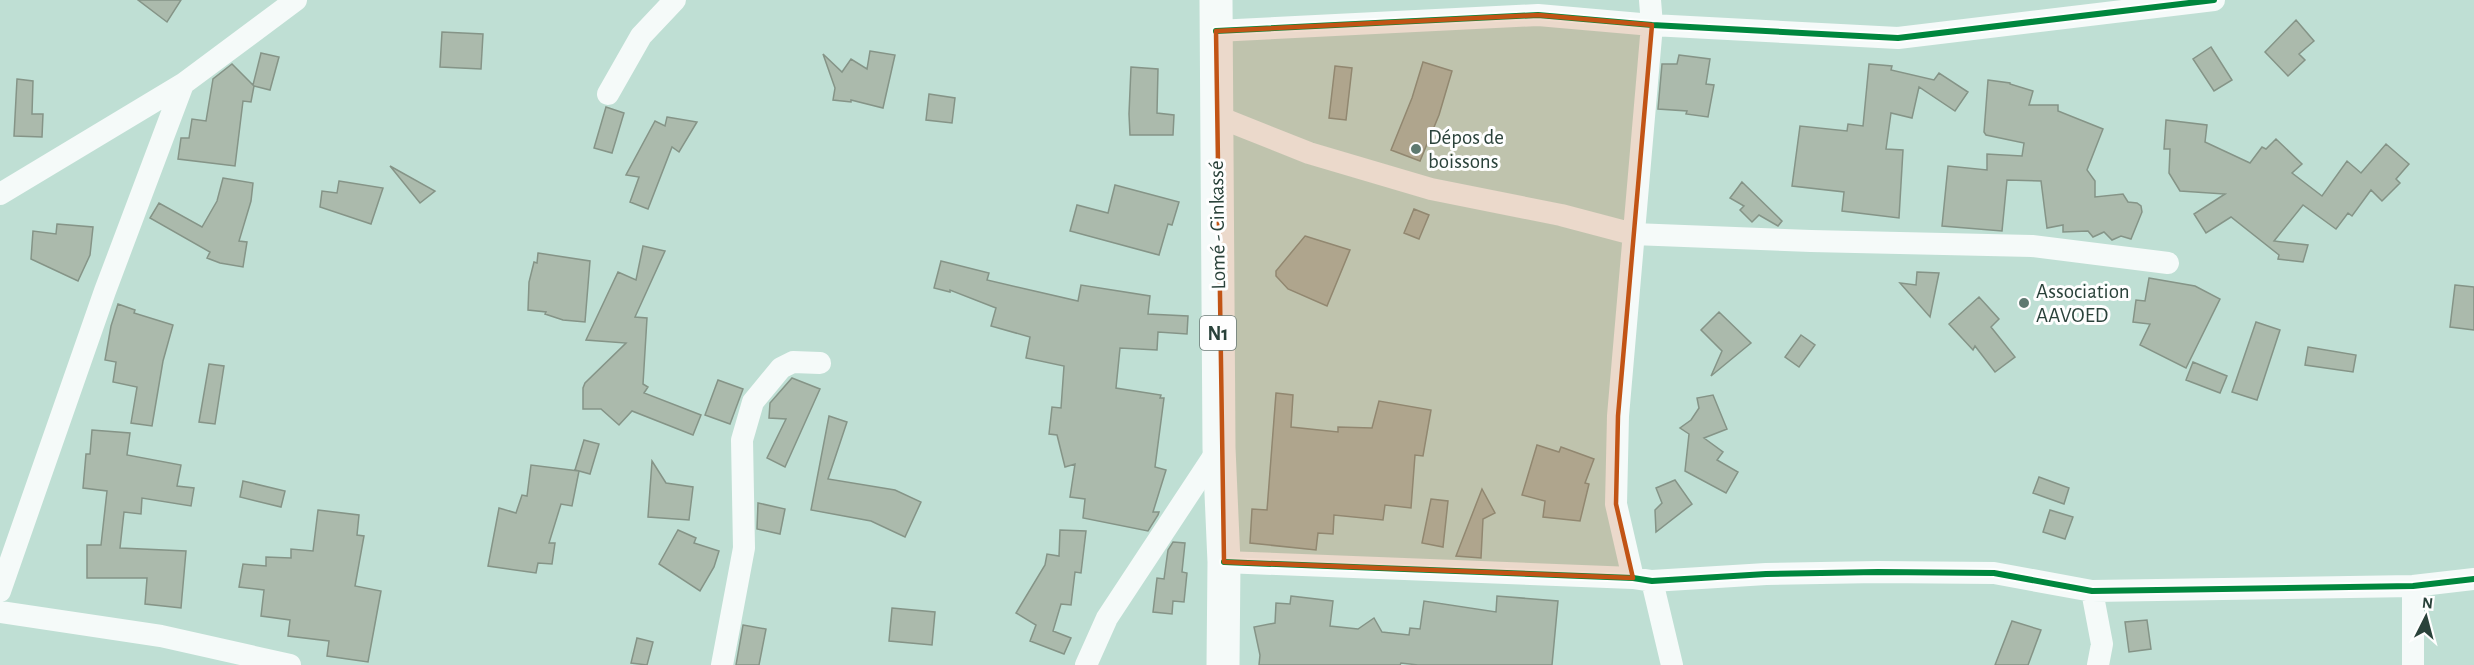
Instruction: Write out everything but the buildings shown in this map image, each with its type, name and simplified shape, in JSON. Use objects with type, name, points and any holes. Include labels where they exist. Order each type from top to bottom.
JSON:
[{"type":"highway","name":"Lomé - Cinkassé","points":[[1216,15],[1219,448],[1224,562],[1223,665]]},
{"type":"street","points":[[0,194],[183,84],[296,0]]},
{"type":"street","points":[[608,94],[641,36],[675,0]]},
{"type":"street","points":[[1650,0],[1652,25],[1618,416],[1616,504],[1672,665]]},
{"type":"street","points":[[1216,15],[1538,15],[1652,25],[1898,38],[2213,0]]},
{"type":"street","points":[[0,591],[105,291],[183,84]]},
{"type":"street","points":[[1216,116],[1309,153],[1431,189],[1561,215],[1633,234],[2032,246],[2168,263]]},
{"type":"street","points":[[722,665],[744,548],[742,440],[753,402],[781,368],[793,362],[820,363]]},
{"type":"street","points":[[1086,665],[1107,618],[1219,448]]},
{"type":"street","points":[[1224,562],[1643,579],[1788,574],[1994,573],[2092,591],[2413,586],[2474,579]]},
{"type":"street","points":[[2413,586],[2413,665]]},
{"type":"street","points":[[2092,591],[2102,644],[2098,665]]},
{"type":"street","points":[[0,612],[161,636],[290,665]]},
{"type":"highlighted area","points":[[1538,15],[1652,25],[1618,416],[1616,504],[1633,578],[1224,562],[1216,31]]},
{"type":"cycle path","points":[[1216,31],[1538,15],[1652,25],[1898,38],[2214,0]]},
{"type":"cycle path","points":[[1224,562],[1633,578],[1652,581],[1766,574],[1994,573],[2092,591],[2413,586],[2474,579]]},
{"type":"place","name":"Dépos de boissons","points":[[1416,149]]},
{"type":"place","name":"Association AAVOED","points":[[2024,303]]}]
